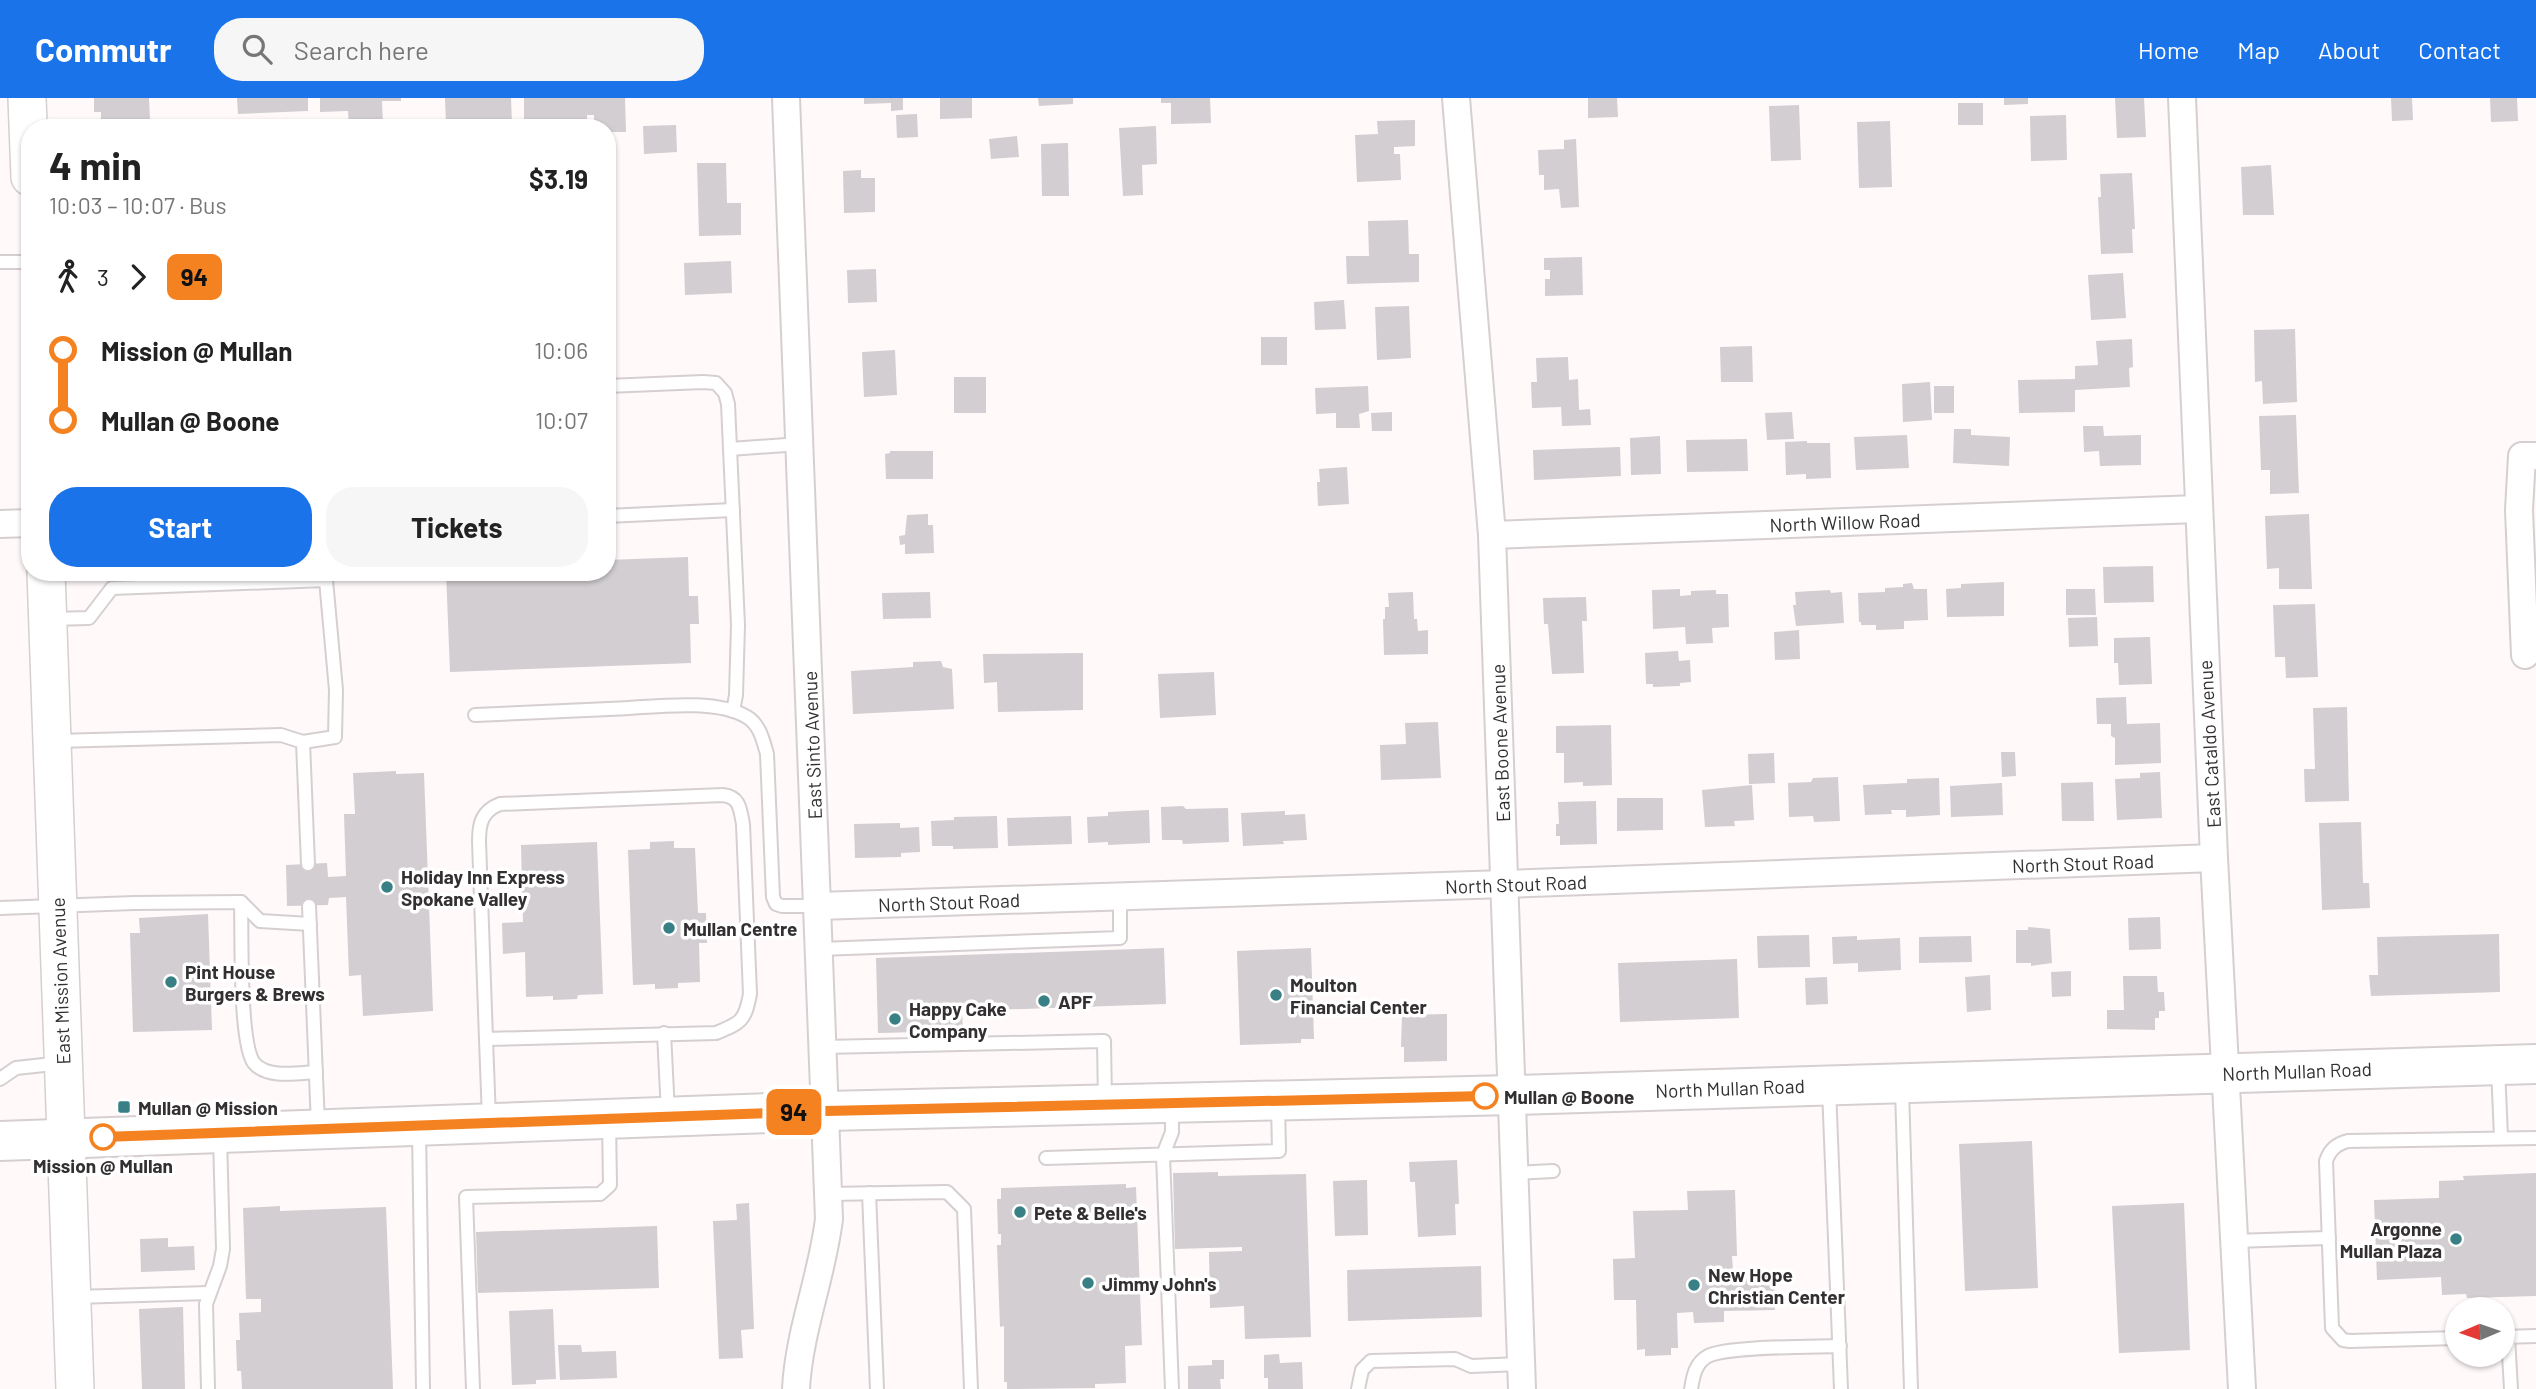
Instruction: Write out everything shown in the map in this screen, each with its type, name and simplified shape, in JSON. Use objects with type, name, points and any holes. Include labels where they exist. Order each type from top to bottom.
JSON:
[{"type":"main road","name":"North Mullan Road","points":[[0,1141],[826,1111],[1512,1095],[2536,1064]]},
{"type":"street","points":[[27,98],[28,119]]},
{"type":"street","name":"East Sinto Avenue","points":[[786,98],[829,1219],[825,1254],[804,1331],[796,1389]]},
{"type":"street","name":"East Boone Avenue","points":[[1457,98],[1492,535],[1522,1377]]},
{"type":"street","name":"East Cataldo Avenue","points":[[2182,98],[2214,858],[2242,1389]]},
{"type":"street","points":[[2525,655],[2519,510],[2529,456]]},
{"type":"street","name":"North Willow Road","points":[[1492,535],[2198,509]]},
{"type":"street","points":[[0,524],[21,523]]},
{"type":"street","name":"East Mission Avenue","points":[[47,581],[75,1389]]},
{"type":"street","name":"North Stout Road","points":[[818,906],[2214,858]]},
{"type":"lane","points":[[0,262],[21,262]]},
{"type":"lane","points":[[616,386],[703,382],[716,383],[725,393],[728,404],[738,625],[736,695],[733,710]]},
{"type":"lane","points":[[730,449],[800,444]]},
{"type":"lane","points":[[616,516],[733,510]]},
{"type":"lane","points":[[49,619],[89,618],[112,587],[295,581]]},
{"type":"lane","points":[[52,741],[281,736],[303,742],[335,737],[336,690],[326,581]]},
{"type":"lane","points":[[475,715],[680,706],[733,710],[754,722],[762,736],[767,754],[773,897],[776,904],[818,906]]},
{"type":"lane","points":[[303,742],[308,864]]},
{"type":"lane","points":[[486,1040],[716,1033],[739,1024],[747,1012],[750,994],[743,824],[738,803],[732,797],[500,804],[489,808],[479,826],[478,841],[486,1040],[490,1123]]},
{"type":"lane","points":[[819,949],[1120,938],[1120,896]]},
{"type":"lane","points":[[240,902],[246,1035],[253,1062],[263,1069],[279,1073],[316,1072]]},
{"type":"lane","points":[[0,908],[240,902],[260,921],[310,924]]},
{"type":"lane","points":[[309,906],[318,1129]]},
{"type":"lane","points":[[664,1033],[668,1116]]},
{"type":"lane","points":[[824,1047],[1104,1041],[1105,1105]]},
{"type":"lane","points":[[0,1079],[16,1068],[62,1063]]},
{"type":"lane","points":[[2498,1065],[2501,1137]]},
{"type":"lane","points":[[1901,1083],[1911,1389]]},
{"type":"lane","points":[[1829,1085],[1841,1389]]},
{"type":"lane","points":[[1046,1158],[1279,1151],[1278,1100]]},
{"type":"lane","points":[[1172,1103],[1172,1132],[1163,1155],[1172,1389]]},
{"type":"lane","points":[[473,1389],[466,1197],[600,1194],[610,1185],[609,1118]]},
{"type":"lane","points":[[419,1125],[423,1389]]},
{"type":"lane","points":[[208,1389],[206,1304],[220,1266],[223,1249],[220,1132]]},
{"type":"lane","points":[[2445,1338],[2350,1341],[2343,1340],[2332,1328],[2326,1161],[2329,1153],[2339,1144],[2348,1141],[2536,1138]]},
{"type":"lane","points":[[1515,1173],[1553,1171]]},
{"type":"lane","points":[[828,1194],[947,1192],[964,1209],[971,1389]]},
{"type":"lane","points":[[869,1193],[877,1389]]},
{"type":"lane","points":[[2234,1241],[2329,1238]]},
{"type":"lane","points":[[71,1298],[209,1293]]},
{"type":"lane","points":[[2515,1337],[2536,1336]]},
{"type":"lane","points":[[1691,1389],[1699,1363],[1709,1355],[1840,1346]]},
{"type":"lane","points":[[1358,1389],[1362,1370],[1371,1361],[1455,1359],[1471,1366],[1522,1377]]},
{"type":"lane","points":[[2508,1367],[2511,1389]]},
{"type":"building","points":[[94,98],[149,98],[150,119],[101,119],[101,112],[94,112]]},
{"type":"building","points":[[237,98],[308,98],[308,111],[238,114]]},
{"type":"building","points":[[320,98],[401,98],[401,101],[382,101],[383,119],[349,119],[348,111],[320,112]]},
{"type":"building","points":[[445,98],[511,98],[512,119],[446,119]]},
{"type":"building","points":[[524,98],[625,98],[626,132],[616,132],[616,119],[594,119],[594,115],[587,115],[587,119],[524,119]]},
{"type":"building","points":[[864,98],[903,98],[903,110],[891,111],[891,103],[864,104]]},
{"type":"building","points":[[940,98],[972,98],[972,118],[940,119]]},
{"type":"building","points":[[1038,98],[1073,98],[1073,104],[1039,106]]},
{"type":"building","points":[[1161,98],[1210,98],[1211,123],[1171,124],[1171,103],[1161,103]]},
{"type":"building","points":[[1588,98],[1617,98],[1618,117],[1588,118]]},
{"type":"building","points":[[2004,98],[2028,98],[2028,104],[2004,105]]},
{"type":"building","points":[[2115,98],[2144,98],[2146,137],[2117,138]]},
{"type":"building","points":[[2391,98],[2412,98],[2413,120],[2392,121]]},
{"type":"building","points":[[2490,98],[2517,98],[2518,121],[2491,122]]},
{"type":"building","points":[[1958,103],[1983,103],[1983,125],[1958,125]]},
{"type":"building","points":[[1799,105],[1801,160],[1771,161],[1769,106]]},
{"type":"building","points":[[917,114],[918,137],[897,138],[896,115]]},
{"type":"building","points":[[2066,115],[2067,160],[2031,161],[2030,116]]},
{"type":"building","points":[[1415,120],[1415,146],[1394,147],[1394,154],[1400,154],[1401,180],[1357,182],[1355,135],[1378,134],[1377,121]]},
{"type":"building","points":[[1890,121],[1892,187],[1859,188],[1857,122]]},
{"type":"building","points":[[676,125],[677,152],[644,154],[643,126]]},
{"type":"building","points":[[1156,126],[1157,164],[1142,165],[1143,195],[1123,196],[1119,128]]},
{"type":"building","points":[[1017,136],[1019,157],[991,159],[989,139]]},
{"type":"building","points":[[1576,139],[1579,207],[1561,208],[1559,189],[1544,190],[1544,175],[1539,175],[1538,150],[1564,149],[1564,140]]},
{"type":"building","points":[[1068,143],[1069,196],[1042,196],[1041,144]]},
{"type":"building","points":[[697,163],[726,163],[727,203],[741,203],[741,235],[699,236]]},
{"type":"building","points":[[2271,165],[2274,215],[2243,215],[2241,167]]},
{"type":"building","points":[[861,170],[861,178],[875,178],[875,212],[844,213],[843,171]]},
{"type":"building","points":[[2132,173],[2135,229],[2132,229],[2133,253],[2101,254],[2098,197],[2101,197],[2100,174]]},
{"type":"building","points":[[1408,220],[1409,254],[1419,254],[1419,282],[1347,284],[1346,256],[1369,256],[1368,221]]},
{"type":"building","points":[[1582,257],[1583,295],[1545,296],[1545,279],[1550,279],[1550,270],[1544,270],[1544,258]]},
{"type":"building","points":[[731,261],[732,293],[685,295],[684,263]]},
{"type":"building","points":[[876,269],[877,302],[848,303],[847,270]]},
{"type":"building","points":[[2123,273],[2126,318],[2091,320],[2088,275]]},
{"type":"building","points":[[1344,300],[1346,329],[1315,330],[1314,302]]},
{"type":"building","points":[[1409,306],[1411,358],[1377,360],[1375,307]]},
{"type":"building","points":[[2295,329],[2297,402],[2263,404],[2262,381],[2255,382],[2254,330]]},
{"type":"building","points":[[1261,337],[1287,337],[1287,365],[1261,365]]},
{"type":"building","points":[[2132,339],[2133,367],[2129,368],[2130,387],[2075,390],[2075,412],[2019,413],[2018,380],[2075,379],[2075,366],[2098,365],[2096,341]]},
{"type":"building","points":[[1752,346],[1753,382],[1721,382],[1720,347]]},
{"type":"building","points":[[895,350],[897,395],[864,397],[862,352]]},
{"type":"building","points":[[1568,357],[1569,380],[1578,379],[1579,410],[1590,409],[1591,425],[1562,426],[1561,407],[1532,408],[1531,382],[1537,382],[1536,358]]},
{"type":"building","points":[[954,377],[986,377],[986,413],[954,413]]},
{"type":"building","points":[[1930,382],[1932,420],[1903,422],[1902,384]]},
{"type":"building","points":[[1368,386],[1369,411],[1359,414],[1360,428],[1336,428],[1336,413],[1316,414],[1315,388]]},
{"type":"building","points":[[1934,386],[1954,386],[1954,413],[1934,413]]},
{"type":"building","points":[[1392,412],[1392,431],[1372,431],[1371,413]]},
{"type":"building","points":[[1792,412],[1794,439],[1767,440],[1765,413]]},
{"type":"building","points":[[2296,415],[2299,493],[2270,494],[2270,470],[2261,470],[2259,416]]},
{"type":"building","points":[[2083,426],[2103,426],[2104,436],[2141,435],[2141,465],[2100,466],[2099,451],[2084,452]]},
{"type":"building","points":[[1954,429],[1971,429],[1971,435],[2010,437],[2009,466],[1953,463]]},
{"type":"building","points":[[1907,435],[1909,468],[1856,470],[1854,437]]},
{"type":"building","points":[[1660,436],[1661,474],[1631,475],[1630,438]]},
{"type":"building","points":[[1747,439],[1748,471],[1687,472],[1686,440]]},
{"type":"building","points":[[1785,442],[1830,443],[1831,478],[1806,479],[1806,474],[1786,475]]},
{"type":"building","points":[[1620,447],[1621,476],[1534,480],[1533,450]]},
{"type":"building","points":[[890,451],[933,451],[933,479],[886,479],[885,454]]},
{"type":"building","points":[[1347,467],[1349,504],[1318,506],[1319,469]]},
{"type":"building","points":[[928,514],[928,525],[933,525],[934,553],[905,554],[905,544],[900,545],[899,536],[905,535],[907,515]]},
{"type":"building","points":[[2309,514],[2312,589],[2279,589],[2279,568],[2267,569],[2265,516]]},
{"type":"building","points":[[688,557],[689,596],[698,596],[699,624],[690,624],[691,663],[450,672],[446,581],[616,581],[616,560]]},
{"type":"building","points":[[2153,566],[2154,602],[2104,603],[2103,567]]},
{"type":"building","points":[[2004,582],[2004,616],[1947,617],[1946,589],[1961,588],[1961,584]]},
{"type":"building","points":[[1912,583],[1914,589],[1927,589],[1928,620],[1904,621],[1904,629],[1876,630],[1876,625],[1861,625],[1858,593],[1885,592],[1885,588],[1903,587],[1903,584]]},
{"type":"building","points":[[1680,589],[1680,596],[1691,595],[1691,591],[1716,590],[1716,594],[1728,594],[1729,627],[1712,628],[1713,643],[1686,644],[1685,627],[1653,629],[1652,590]]},
{"type":"building","points":[[2066,589],[2095,589],[2096,615],[2066,615]]},
{"type":"building","points":[[1830,590],[1831,593],[1842,592],[1844,623],[1796,626],[1793,605],[1796,605],[1795,592]]},
{"type":"building","points":[[930,592],[931,618],[883,619],[882,593]]},
{"type":"building","points":[[1413,592],[1414,619],[1417,619],[1418,631],[1428,630],[1428,654],[1384,655],[1383,619],[1385,607],[1389,607],[1388,593]]},
{"type":"building","points":[[1586,597],[1587,621],[1582,621],[1584,673],[1552,674],[1543,598]]},
{"type":"building","points":[[2315,604],[2318,677],[2286,678],[2285,657],[2275,657],[2273,605]]},
{"type":"building","points":[[2097,617],[2098,646],[2069,647],[2068,618]]},
{"type":"building","points":[[1799,630],[1800,659],[1775,660],[1774,632]]},
{"type":"building","points":[[2150,637],[2152,684],[2119,685],[2118,663],[2114,663],[2114,638]]},
{"type":"building","points":[[1678,651],[1679,661],[1690,660],[1691,682],[1680,683],[1680,686],[1653,687],[1653,684],[1646,684],[1645,653]]},
{"type":"building","points":[[1083,653],[1083,710],[998,712],[997,682],[984,683],[983,654]]},
{"type":"building","points":[[941,661],[943,667],[952,669],[954,709],[853,714],[851,671],[913,667],[913,662]]},
{"type":"building","points":[[1214,672],[1216,715],[1160,718],[1158,674]]},
{"type":"building","points":[[2126,697],[2127,724],[2160,723],[2161,763],[2115,765],[2115,738],[2111,736],[2111,724],[2097,724],[2096,698]]},
{"type":"building","points":[[2347,707],[2349,801],[2305,802],[2304,769],[2315,769],[2313,708]]},
{"type":"building","points":[[1438,722],[1441,778],[1381,780],[1380,745],[1406,744],[1405,723]]},
{"type":"building","points":[[1611,725],[1612,785],[1583,786],[1583,782],[1564,783],[1564,753],[1556,753],[1556,726]]},
{"type":"building","points":[[2001,752],[2015,752],[2016,776],[2002,777]]},
{"type":"building","points":[[1774,753],[1775,783],[1749,784],[1748,754]]},
{"type":"building","name":"Holiday Inn Express Spokane Valley","points":[[396,771],[396,774],[424,773],[433,1011],[363,1016],[361,975],[349,976],[346,897],[329,898],[328,905],[287,906],[286,865],[327,863],[328,877],[346,876],[344,814],[355,814],[353,773]]},
{"type":"building","points":[[2160,772],[2162,818],[2117,820],[2115,779],[2140,778],[2140,773]]},
{"type":"building","points":[[1838,777],[1840,821],[1814,822],[1813,816],[1789,817],[1788,783]]},
{"type":"building","points":[[1939,778],[1940,815],[1906,817],[1906,810],[1891,810],[1892,814],[1865,815],[1863,785]]},
{"type":"building","points":[[2093,782],[2094,821],[2062,821],[2061,783]]},
{"type":"building","points":[[2002,783],[2003,815],[1951,817],[1950,786]]},
{"type":"building","points":[[1752,785],[1754,820],[1734,821],[1735,826],[1705,827],[1702,790]]},
{"type":"building","points":[[1617,798],[1663,798],[1663,830],[1617,831]]},
{"type":"building","points":[[1596,801],[1597,844],[1560,845],[1560,836],[1556,836],[1556,824],[1559,824],[1558,802]]},
{"type":"building","points":[[1183,806],[1186,809],[1228,808],[1229,842],[1183,844],[1182,840],[1162,840],[1161,807]]},
{"type":"building","points":[[1149,810],[1150,843],[1088,843],[1087,817],[1108,816],[1108,812]]},
{"type":"building","points":[[1285,811],[1285,815],[1305,814],[1307,840],[1243,846],[1241,813]]},
{"type":"building","points":[[997,816],[998,848],[953,849],[953,846],[932,846],[931,821],[954,820],[954,817]]},
{"type":"building","points":[[1071,816],[1072,844],[1008,846],[1007,818]]},
{"type":"building","points":[[2361,822],[2363,883],[2369,883],[2370,908],[2322,910],[2319,823]]},
{"type":"building","points":[[900,823],[900,828],[919,827],[920,852],[901,853],[901,857],[855,858],[854,824]]},
{"type":"building","name":"Mullan Centre","points":[[674,841],[674,848],[695,848],[698,913],[706,913],[707,943],[699,943],[700,982],[678,983],[678,988],[655,989],[655,984],[633,985],[628,850],[650,849],[650,842]]},
{"type":"building","points":[[597,842],[603,994],[553,1000],[553,996],[526,997],[525,952],[503,954],[502,923],[523,922],[521,845]]},
{"type":"building","name":"Pint House Burgers & Brews","points":[[208,914],[212,1030],[133,1032],[130,933],[140,933],[139,918]]},
{"type":"building","points":[[2160,917],[2161,949],[2129,950],[2128,918]]},
{"type":"building","points":[[2028,927],[2050,929],[2052,963],[2031,966],[2031,963],[2016,963],[2016,930],[2028,930]]},
{"type":"building","points":[[2499,934],[2500,992],[2371,996],[2369,975],[2378,975],[2377,937]]},
{"type":"building","points":[[1809,935],[1810,967],[1758,968],[1757,936]]},
{"type":"building","points":[[1857,936],[1857,940],[1900,938],[1901,970],[1858,972],[1858,963],[1833,964],[1832,937]]},
{"type":"building","points":[[1971,936],[1972,962],[1919,963],[1919,937]]},
{"type":"building","points":[[1164,948],[1166,1004],[962,1011],[963,1031],[878,1033],[876,958]]},
{"type":"building","name":"Moulton Financial Center","points":[[1311,948],[1314,1039],[1301,1039],[1301,1043],[1240,1045],[1237,951]]},
{"type":"building","points":[[1737,959],[1739,1018],[1620,1022],[1618,963]]},
{"type":"building","points":[[2071,971],[2071,996],[2052,997],[2051,972]]},
{"type":"building","points":[[1990,975],[1991,1010],[1967,1012],[1965,977]]},
{"type":"building","points":[[2123,976],[2157,976],[2158,992],[2164,992],[2165,1011],[2159,1011],[2159,1018],[2155,1018],[2155,1030],[2107,1029],[2107,1010],[2124,1010]]},
{"type":"building","points":[[1827,977],[1828,1004],[1806,1005],[1805,978]]},
{"type":"building","points":[[1447,1014],[1447,1061],[1404,1062],[1404,1047],[1401,1047],[1402,1015]]},
{"type":"building","points":[[2032,1141],[2038,1288],[1965,1291],[1959,1144]]},
{"type":"building","points":[[1457,1160],[1459,1204],[1455,1204],[1456,1235],[1418,1237],[1415,1182],[1410,1182],[1409,1162]]},
{"type":"building","points":[[1218,1172],[1218,1176],[1306,1174],[1311,1337],[1245,1339],[1244,1306],[1210,1308],[1209,1252],[1242,1251],[1242,1247],[1175,1249],[1173,1173]]},
{"type":"building","name":"Argonne Mullan Plaza","points":[[2536,1173],[2536,1296],[2442,1295],[2441,1277],[2377,1280],[2374,1200],[2439,1198],[2439,1181],[2464,1180],[2463,1176]]},
{"type":"building","points":[[1367,1180],[1368,1235],[1335,1236],[1333,1181]]},
{"type":"building","points":[[1126,1184],[1126,1188],[1136,1187],[1142,1345],[1125,1346],[1126,1383],[1095,1384],[1095,1388],[1007,1389],[1007,1382],[1004,1382],[1004,1326],[1000,1327],[997,1245],[1001,1245],[997,1199],[1001,1199],[1001,1188]]},
{"type":"building","name":"New Hope Christian Center","points":[[1735,1190],[1737,1256],[1732,1256],[1733,1270],[1774,1269],[1775,1310],[1724,1311],[1724,1322],[1694,1323],[1693,1312],[1677,1313],[1678,1348],[1671,1348],[1671,1355],[1645,1356],[1645,1349],[1637,1350],[1636,1300],[1614,1300],[1613,1259],[1635,1258],[1633,1211],[1688,1210],[1687,1191]]},
{"type":"building","points":[[749,1203],[754,1329],[741,1330],[743,1358],[719,1359],[713,1221],[737,1220],[736,1204]]},
{"type":"building","points":[[2184,1203],[2190,1350],[2119,1353],[2112,1206]]},
{"type":"building","points":[[280,1206],[280,1211],[386,1207],[393,1389],[242,1389],[241,1371],[237,1371],[239,1313],[261,1312],[261,1299],[246,1299],[243,1208]]},
{"type":"building","points":[[657,1226],[659,1288],[478,1293],[476,1232]]},
{"type":"building","points":[[168,1238],[168,1247],[194,1246],[195,1270],[141,1272],[140,1239]]},
{"type":"building","points":[[1481,1266],[1482,1317],[1348,1321],[1347,1270]]},
{"type":"building","points":[[183,1307],[185,1389],[142,1389],[139,1309]]},
{"type":"building","points":[[553,1309],[556,1379],[536,1380],[536,1384],[512,1385],[509,1311]]},
{"type":"building","points":[[558,1345],[581,1345],[582,1352],[616,1351],[617,1378],[560,1380]]},
{"type":"building","points":[[1279,1354],[1280,1363],[1302,1362],[1303,1389],[1268,1389],[1268,1378],[1264,1378],[1264,1355]]},
{"type":"building","points":[[1212,1360],[1224,1360],[1221,1389],[1188,1389],[1188,1366],[1212,1365]]},
{"type":"bus line","name":"94","points":[[103,1137],[826,1111],[1485,1096]]},
{"type":"place","name":"Holiday Inn Express Spokane Valley","points":[[387,887]]},
{"type":"place","name":"Mullan Centre","points":[[669,928]]},
{"type":"place","name":"Pint House Burgers & Brews","points":[[171,982]]},
{"type":"place","name":"Moulton Financial Center","points":[[1276,995]]},
{"type":"place","name":"APF","points":[[1044,1001]]},
{"type":"place","name":"Happy Cake Company","points":[[895,1019]]},
{"type":"place","name":"Mullan @ Boone","points":[[1485,1096]]},
{"type":"place","name":"Mullan @ Mission","points":[[124,1107]]},
{"type":"place","name":"Mission @ Mullan","points":[[103,1137]]},
{"type":"place","name":"Pete & Belle's","points":[[1020,1212]]},
{"type":"place","name":"Argonne Mullan Plaza","points":[[2456,1239]]},
{"type":"place","name":"Jimmy John's","points":[[1088,1283]]},
{"type":"place","name":"New Hope Christian Center","points":[[1694,1285]]}]
